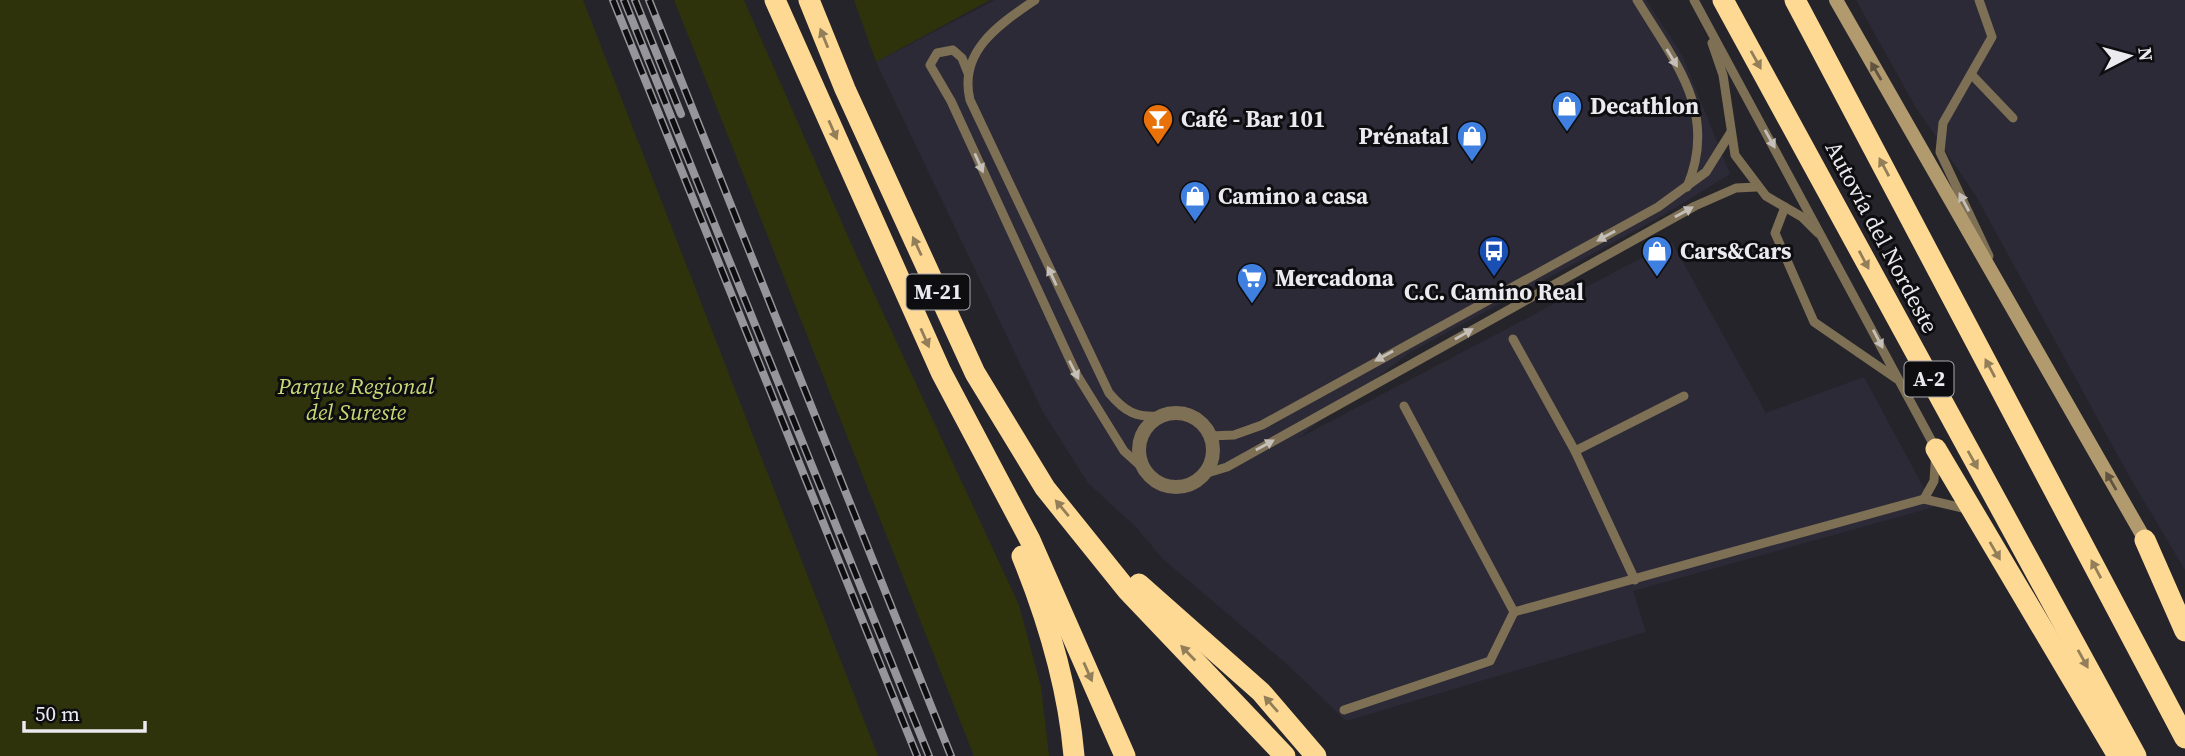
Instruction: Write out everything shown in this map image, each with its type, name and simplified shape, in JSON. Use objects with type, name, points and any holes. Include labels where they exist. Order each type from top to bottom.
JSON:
[{"type":"highway","name":"M-21","points":[[775,0],[941,372],[977,446],[1030,540],[1125,756]]},
{"type":"highway","name":"M-21","points":[[809,0],[845,89],[975,373],[1045,488],[1128,590],[1285,756]]},
{"type":"highway","name":"Autovía del Nordeste","points":[[1723,0],[2136,756]]},
{"type":"highway","name":"Autovía del Nordeste","points":[[1795,0],[2185,738]]},
{"type":"highway","name":"M-21","points":[[977,446],[1044,610],[1063,681],[1074,756]]},
{"type":"highway","points":[[1936,449],[2118,756]]},
{"type":"highway","points":[[2145,540],[2185,631]]},
{"type":"highway","points":[[1106,560],[1138,583],[1261,692],[1316,756]]},
{"type":"main road","points":[[1836,0],[2145,540],[2185,602]]},
{"type":"street","points":[[1172,413],[1195,418],[1210,436],[1210,463],[1204,474],[1195,482],[1173,487],[1153,479],[1140,459],[1143,433],[1161,416],[1172,413]]},
{"type":"lane","points":[[968,73],[972,58],[987,38],[1000,24],[1035,0]]},
{"type":"lane","points":[[1637,0],[1685,79],[1696,110],[1699,155],[1685,191]]},
{"type":"lane","points":[[1694,0],[1936,449],[1934,481],[1924,499]]},
{"type":"lane","points":[[1979,0],[1992,37],[1944,123],[1940,152],[1979,230],[2000,287]]},
{"type":"lane","points":[[1702,15],[1723,75],[1735,156],[1766,197],[1802,217],[1825,240]]},
{"type":"lane","points":[[1145,470],[1124,451],[1077,375],[951,101],[930,65],[937,53],[953,50],[962,58],[968,73],[970,100],[1109,393],[1135,416],[1161,416]]},
{"type":"lane","points":[[1972,75],[2013,118]]},
{"type":"lane","points":[[1210,436],[1234,435],[1262,425],[1685,191],[1706,172],[1731,132]]},
{"type":"lane","points":[[1204,474],[1227,467],[1695,206],[1737,188],[1757,187]]},
{"type":"lane","points":[[1785,207],[1775,233],[1814,322],[1880,365],[1901,383]]},
{"type":"lane","points":[[1513,339],[1575,451],[1635,580]]},
{"type":"lane","points":[[1575,451],[1684,396]]},
{"type":"lane","points":[[1404,406],[1514,612]]},
{"type":"lane","points":[[1343,710],[1490,662],[1514,612],[1924,499],[1946,502],[1972,511]]},
{"type":"shaded area","points":[[995,0],[1646,0],[1682,55],[1730,174],[1662,216],[1409,353],[1297,439],[1672,242],[1766,413],[1864,377],[1934,507],[1633,591],[1646,632],[1346,721],[1288,665],[1163,559],[1137,528],[1088,483],[1043,412],[876,62]]},
{"type":"shaded area","points":[[1856,0],[2185,0],[2185,570],[2128,474],[1976,196],[1915,106]]},
{"type":"green space","name":"Parque Regional del Sureste","points":[[0,0],[583,0],[878,756],[0,756]]},
{"type":"green space","points":[[674,0],[744,0],[858,259],[1019,605],[1041,687],[1049,756],[974,756]]},
{"type":"green space","points":[[854,0],[990,0],[876,62]]},
{"type":"railway","points":[[613,0],[917,756]]},
{"type":"railway","points":[[624,0],[929,756]]},
{"type":"railway","points":[[635,0],[681,114]]},
{"type":"railway","points":[[649,0],[951,756]]},
{"type":"place","name":"Decathlon","points":[[1567,133]]},
{"type":"place","name":"Café - Bar 101","points":[[1158,146]]},
{"type":"place","name":"Prénatal","points":[[1472,163]]},
{"type":"place","name":"Camino a casa","points":[[1195,223]]},
{"type":"place","name":"C.C. Camino Real","points":[[1494,278]]},
{"type":"place","name":"Cars&Cars","points":[[1657,278]]},
{"type":"place","name":"Mercadona","points":[[1252,305]]}]
